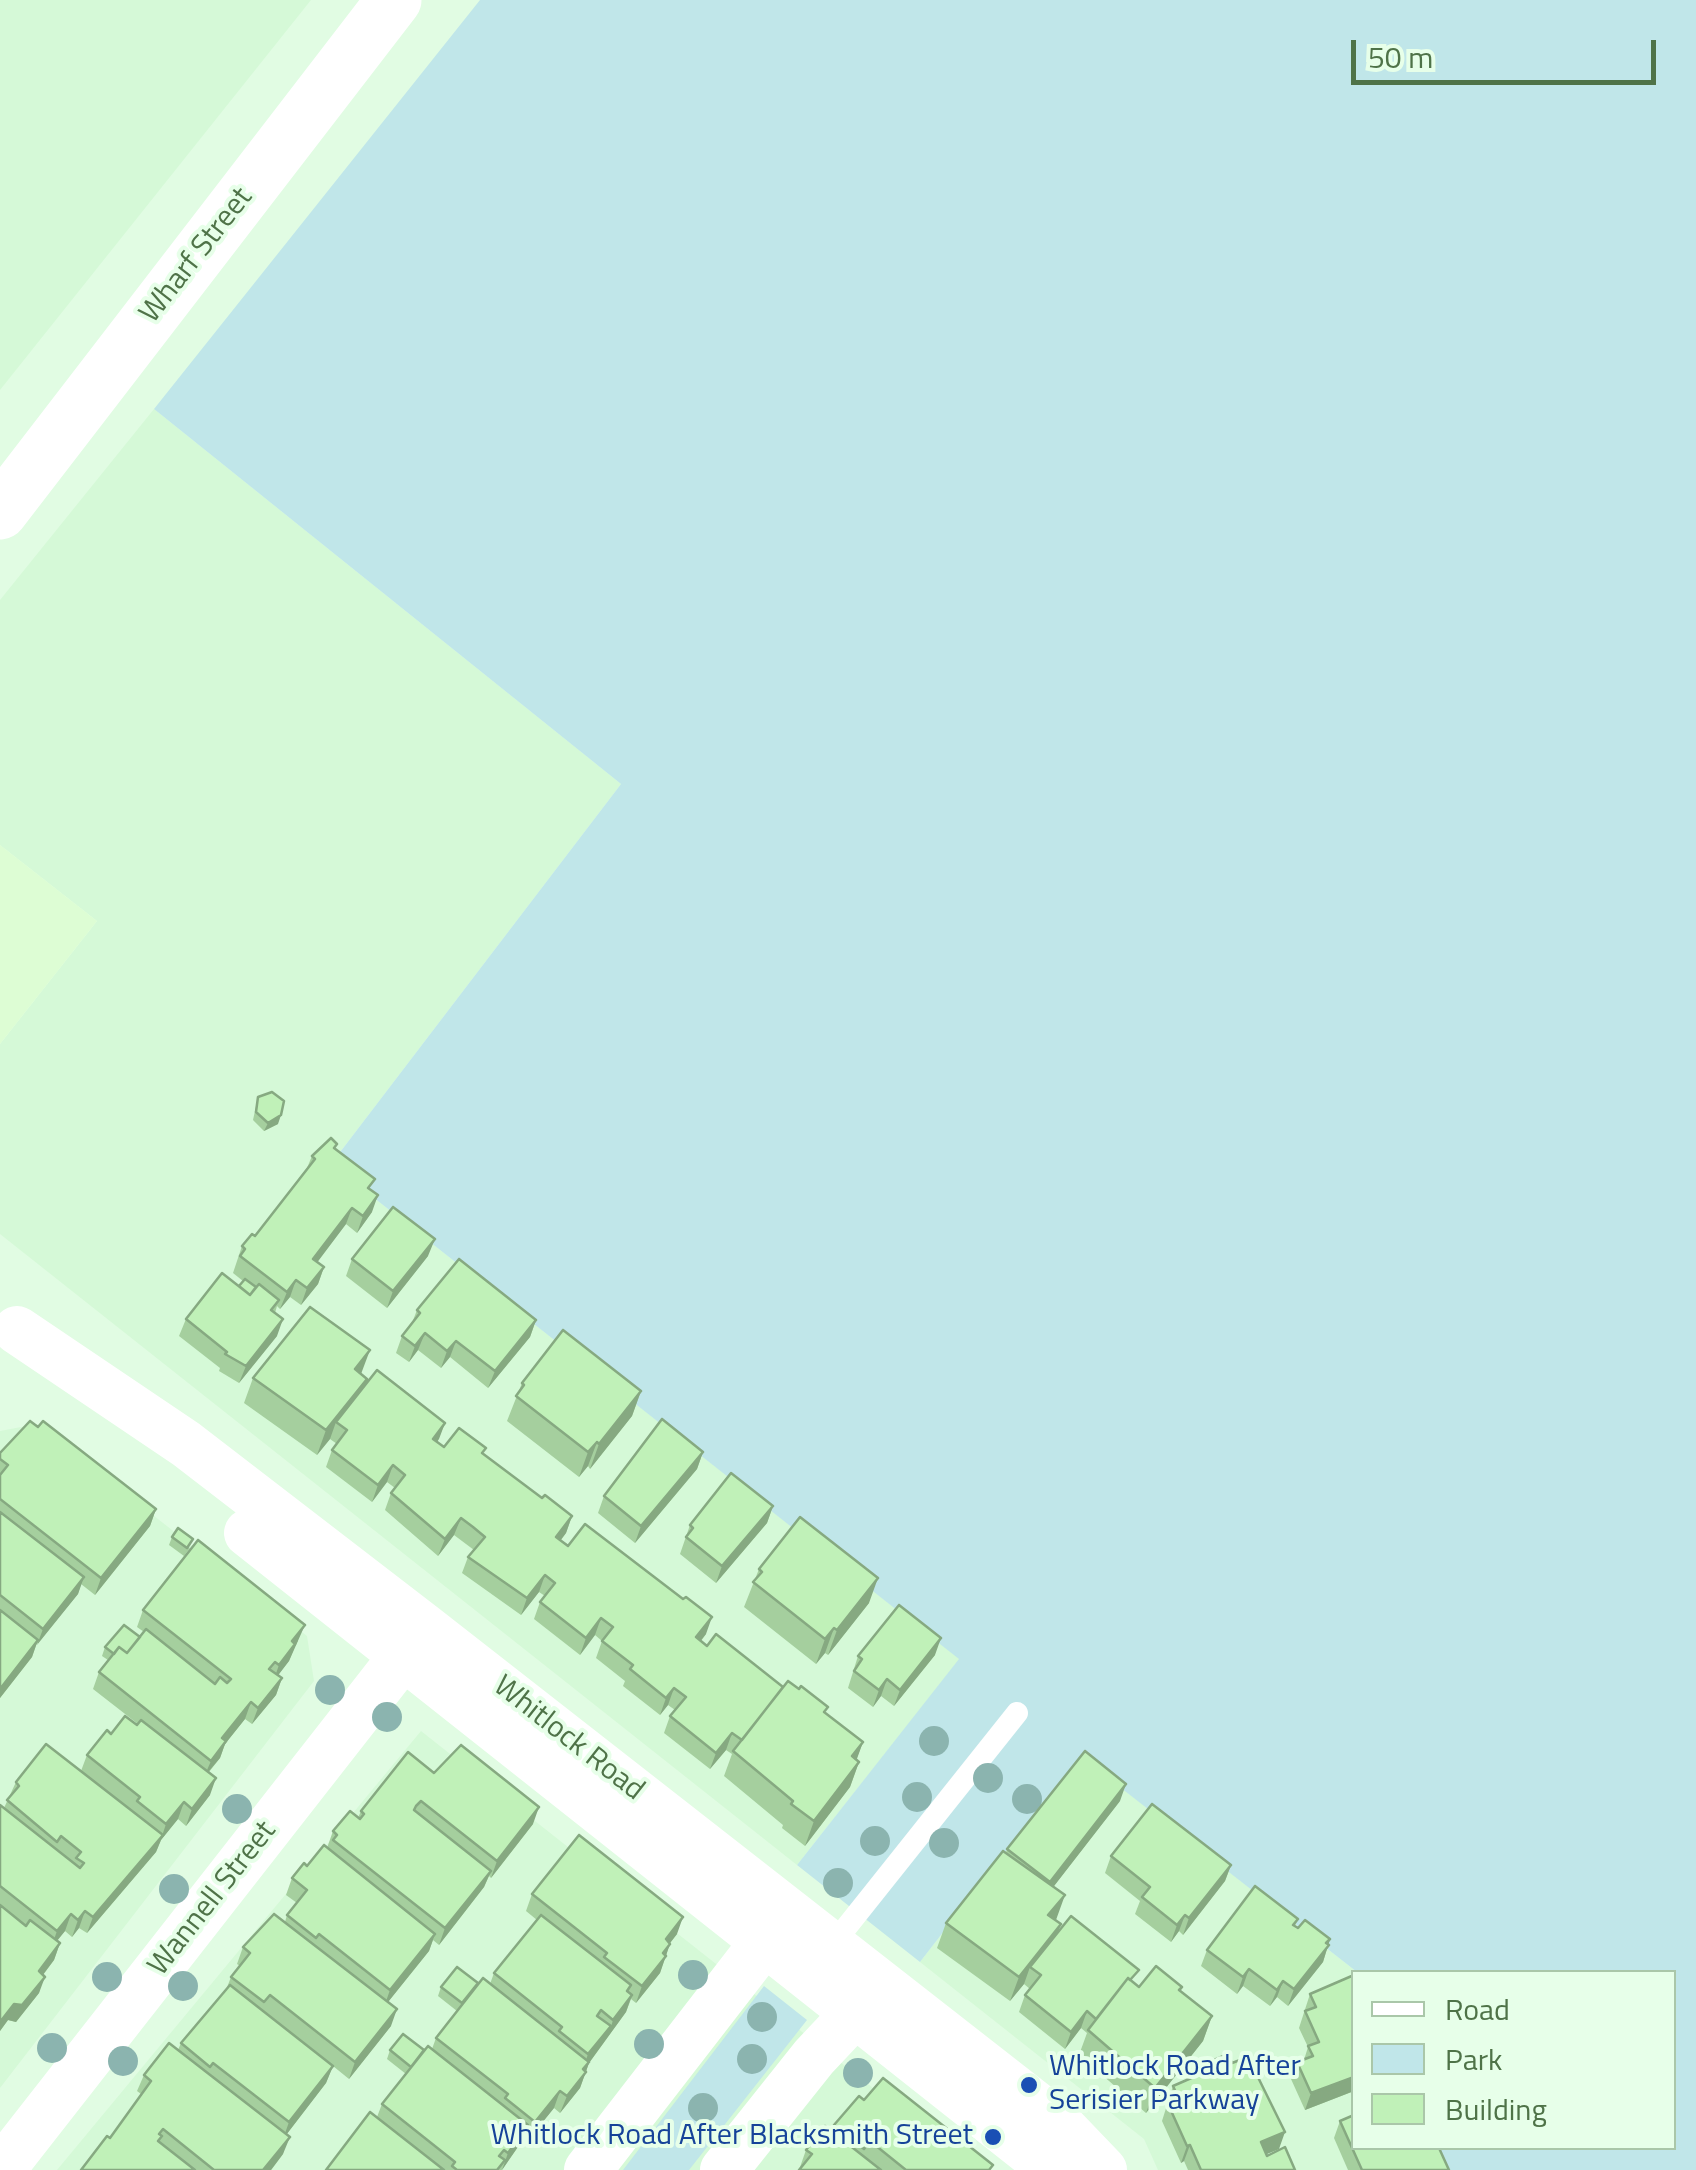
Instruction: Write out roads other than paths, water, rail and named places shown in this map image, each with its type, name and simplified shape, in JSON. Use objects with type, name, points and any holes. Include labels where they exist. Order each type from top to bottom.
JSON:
[{"type":"street","name":"Wharf Street","points":[[0,512],[394,0]]},
{"type":"street","name":"Whitlock Road","points":[[5,1331],[170,1471],[414,1642],[869,1998],[1056,2122],[1102,2170]]},
{"type":"street","name":"Wannell Street","points":[[2,2170],[414,1642]]},
{"type":"street","name":"Whitlock Road","points":[[776,1926],[833,1944],[869,1998],[1053,2170]]},
{"type":"street","points":[[588,2170],[776,1926]]},
{"type":"street","points":[[724,2170],[814,2057],[869,1998]]},
{"type":"lane","points":[[833,1944],[1017,1712]]},
{"type":"place","name":"Whitlock Road After Serisier Parkway","points":[[1029,2085]]},
{"type":"place","name":"Whitlock Road After Blacksmith Street","points":[[993,2137]]}]
